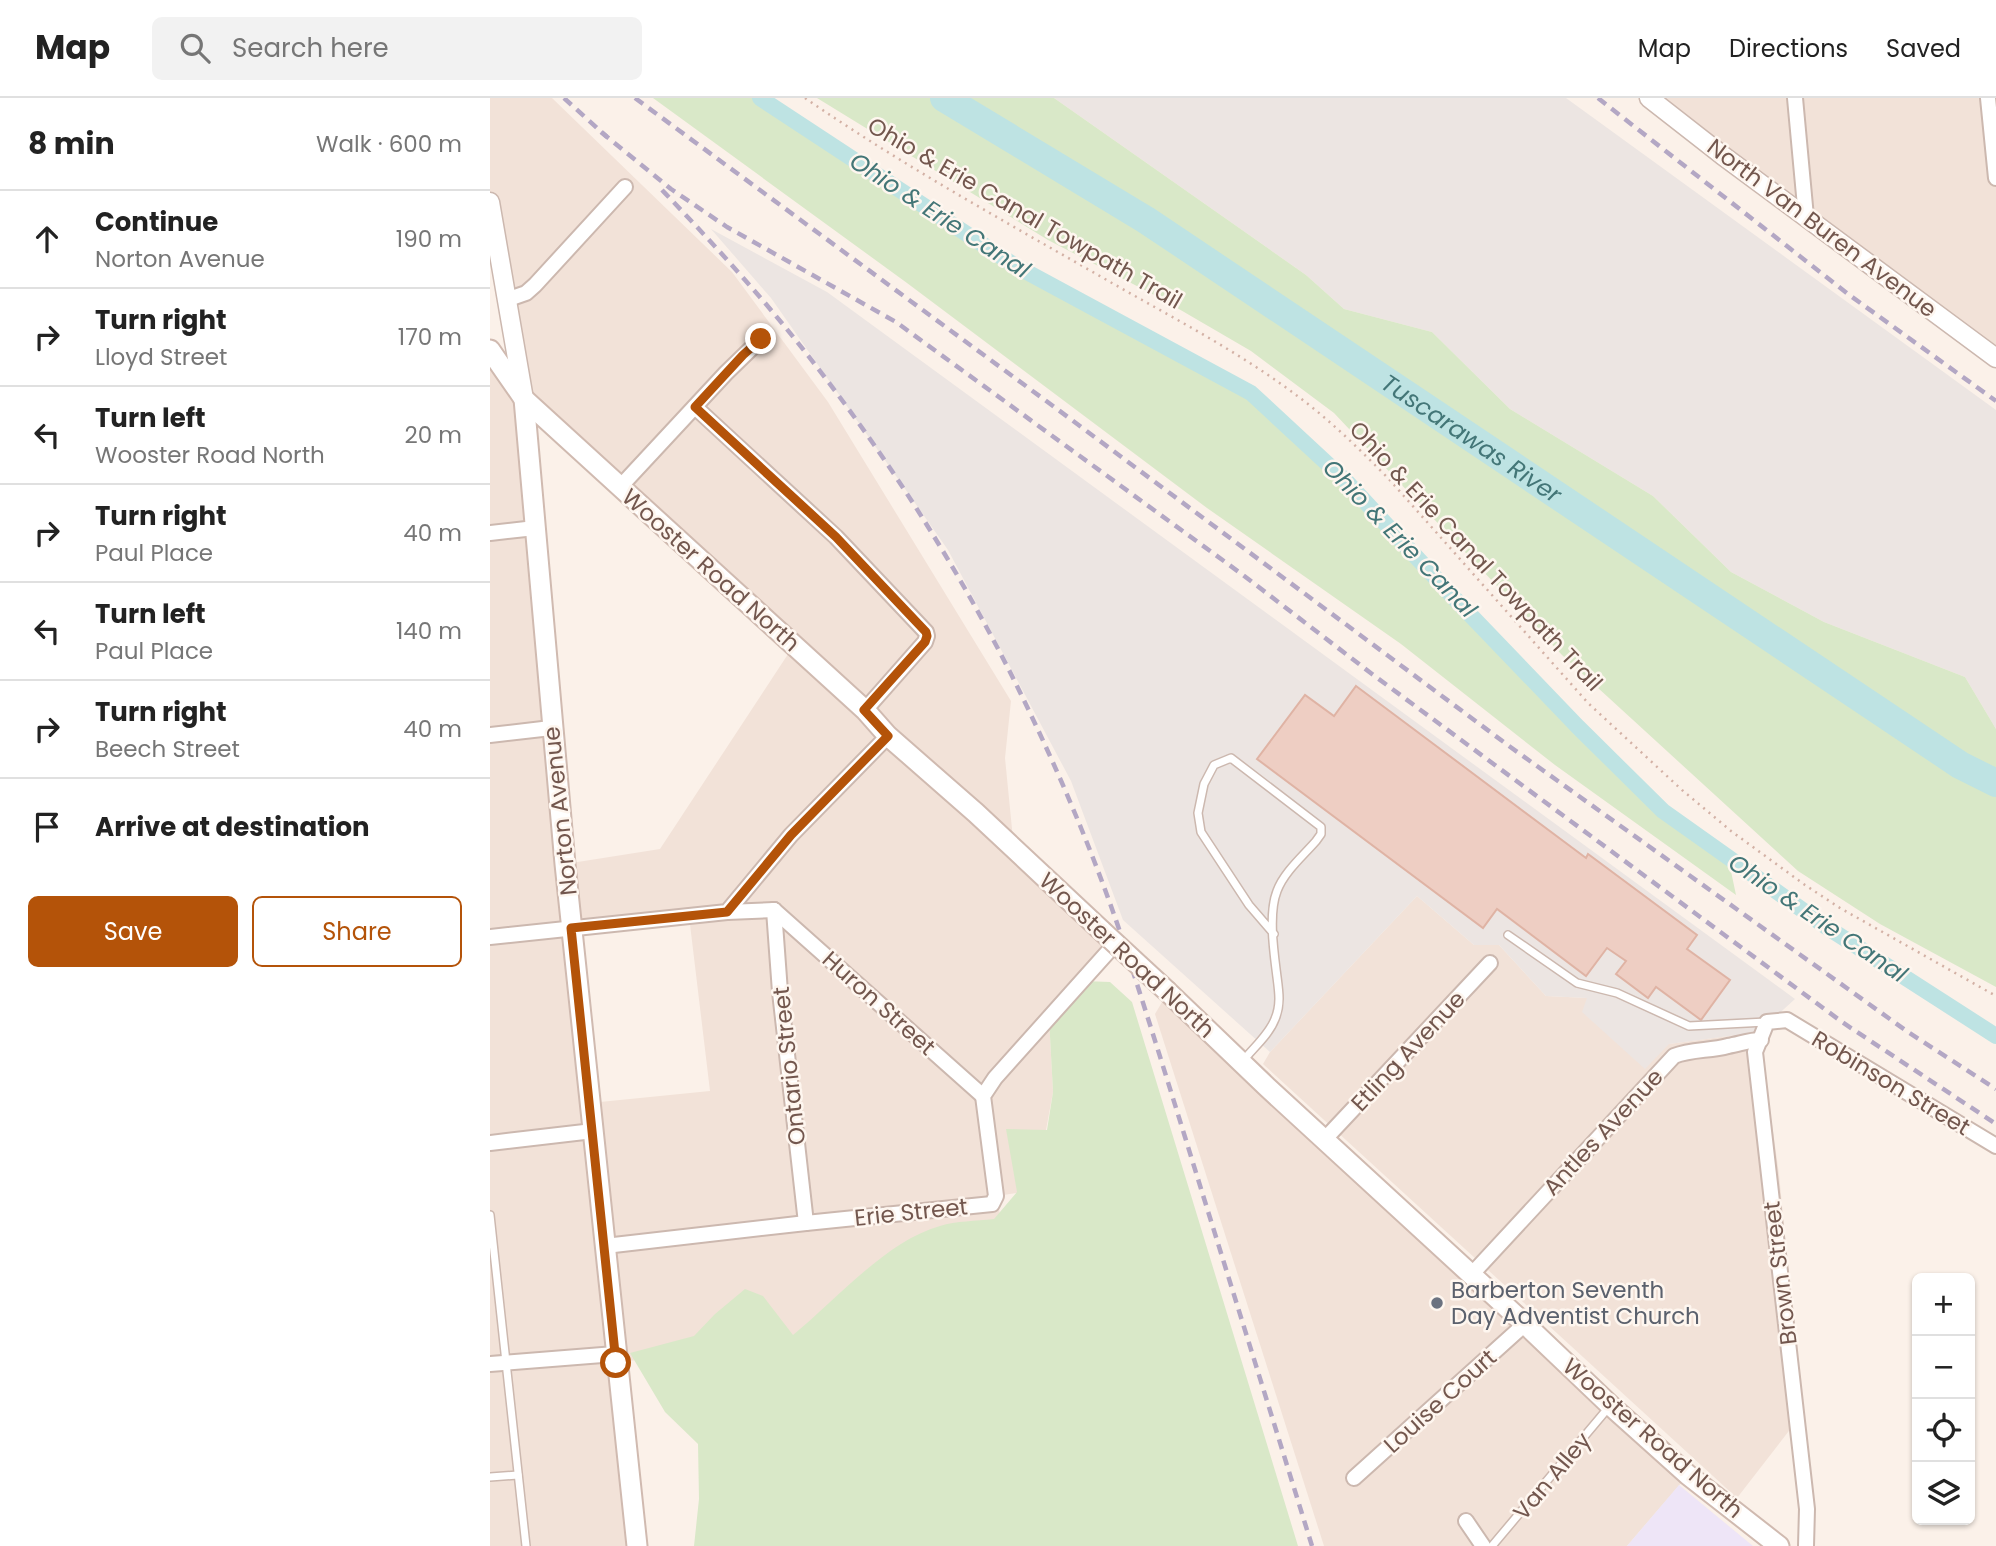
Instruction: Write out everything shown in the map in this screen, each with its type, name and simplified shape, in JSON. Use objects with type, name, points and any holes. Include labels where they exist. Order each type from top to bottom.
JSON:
[{"type":"main road","name":"Wooster Road North","points":[[490,350],[524,399],[864,710],[888,736],[976,813],[1108,943],[1168,992],[1611,1406],[1688,1475],[1779,1546]]},
{"type":"main road","name":"Norton Avenue","points":[[524,399],[551,728],[636,1546]]},
{"type":"street","name":"North Van Buren Avenue","points":[[1649,98],[1996,358]]},
{"type":"street","points":[[1795,98],[1806,217]]},
{"type":"street","points":[[1988,98],[1996,178]]},
{"type":"street","points":[[506,300],[526,293],[536,285],[625,187]]},
{"type":"street","name":"Norton Avenue","points":[[490,202],[524,399]]},
{"type":"street","points":[[620,487],[734,364],[761,339]]},
{"type":"street","points":[[695,407],[836,537],[926,632],[925,642],[864,710]]},
{"type":"street","points":[[490,533],[535,528]]},
{"type":"street","points":[[490,735],[551,728]]},
{"type":"street","points":[[727,912],[791,835],[888,736]]},
{"type":"street","points":[[490,937],[727,912],[774,910]]},
{"type":"street","name":"Huron Street","points":[[774,910],[983,1096]]},
{"type":"street","name":"Ontario Street","points":[[774,910],[780,992],[806,1223]]},
{"type":"street","points":[[983,1096],[1108,943]]},
{"type":"street","name":"Etling Avenue","points":[[1325,1139],[1490,963]]},
{"type":"street","name":"Robinson Street","points":[[1767,1022],[1787,1020],[1996,1146]]},
{"type":"street","name":"Brown Street","points":[[1767,1022],[1755,1052],[1807,1509],[1806,1546]]},
{"type":"street","name":"Antles Avenue","points":[[1472,1274],[1674,1056],[1761,1040]]},
{"type":"street","name":"Erie Street","points":[[605,1246],[992,1204],[996,1196],[983,1096]]},
{"type":"street","points":[[490,1143],[593,1131]]},
{"type":"street","name":"Louise Court","points":[[1354,1478],[1525,1324]]},
{"type":"street","points":[[490,1364],[615,1354]]},
{"type":"street","points":[[1466,1521],[1483,1546]]},
{"type":"lane","points":[[1242,1062],[1275,1021],[1279,1009],[1273,910],[1276,893],[1282,881],[1321,834],[1321,827],[1231,758],[1213,765],[1204,784],[1198,813],[1201,832],[1249,905],[1274,934]]},
{"type":"lane","points":[[1508,934],[1577,983],[1617,992],[1689,1026],[1767,1022]]},
{"type":"lane","points":[[490,1215],[492,1255],[526,1546]]},
{"type":"lane","name":"Van Alley","points":[[1492,1546],[1611,1406]]},
{"type":"lane","points":[[490,1478],[518,1475]]},
{"type":"path","name":"Ohio & Erie Canal Towpath Trail","points":[[805,98],[908,165],[1234,353],[1302,399],[1387,477],[1588,703],[1682,790],[1731,831],[1805,886],[1996,996]]},
{"type":"shaded area","points":[[490,98],[552,98],[732,272],[828,402],[1011,701],[1005,758],[1014,849],[1115,944],[1049,1018],[1053,1092],[1035,1190],[997,1196],[1014,1304],[616,1363],[636,1546],[490,1546],[490,350],[522,397],[490,202]],"holes":[[[524,400],[794,645],[660,849],[565,864]],[[689,916],[710,1091],[590,1103],[571,928]]]},
{"type":"shaded area","points":[[1054,98],[1566,98],[1996,410],[1996,729],[1965,677],[1824,622],[1731,572],[1653,496],[1510,409],[1432,332],[1344,309],[1306,275]]},
{"type":"shaded area","points":[[1650,98],[1996,98],[1996,358]]},
{"type":"shaded area","points":[[711,229],[827,292],[1795,999],[1759,1032],[1669,1044],[1645,1069],[1582,1012],[1587,998],[1546,996],[1499,945],[1474,945],[1417,896],[1270,1052],[1123,920],[1071,781],[948,550],[771,298]]},
{"type":"shaded area","points":[[1417,896],[1474,945],[1499,945],[1546,996],[1588,998],[1669,1044],[1759,1032],[1779,1174],[1802,1414],[1737,1498],[1263,1064],[1270,1052]]},
{"type":"shaded area","points":[[1168,992],[1688,1475],[1627,1546],[1324,1546],[1155,1014]]},
{"type":"shaded area","points":[[1679,1485],[1753,1546],[1627,1546]]},
{"type":"green space","points":[[653,98],[760,98],[1014,265],[1251,393],[1663,811],[1728,857],[1736,895],[1555,765],[1401,644],[1207,508],[907,283]]},
{"type":"green space","points":[[817,98],[1054,98],[1306,275],[1344,309],[1432,332],[1510,409],[1653,496],[1731,572],[1824,622],[1965,677],[1996,729],[1996,987],[1880,924],[1798,871],[1562,655],[1334,413],[1251,351],[1160,298],[1048,240]]},
{"type":"green space","points":[[1083,981],[1110,982],[1132,1002],[1298,1546],[694,1546],[699,1499],[698,1444],[665,1412],[630,1353],[694,1336],[745,1289],[763,1296],[793,1335],[862,1273],[900,1244],[940,1226],[994,1219],[1017,1192],[1006,1129],[1047,1130],[1053,1092],[1049,1018]]},
{"type":"building","points":[[1356,686],[1586,858],[1588,854],[1697,935],[1687,949],[1730,980],[1701,1020],[1656,987],[1648,998],[1616,974],[1626,961],[1607,948],[1586,976],[1497,909],[1483,928],[1257,759],[1305,695],[1334,716]]},
{"type":"waterway","name":"Ohio & Erie Canal","points":[[760,98],[1014,265],[1251,393],[1346,481],[1456,600],[1663,811],[1825,926],[1996,1036]]},
{"type":"waterway","name":"Tuscarawas River","points":[[944,98],[1146,220],[1960,765],[1996,783]]},
{"type":"railway","points":[[564,98],[607,137]]},
{"type":"railway","points":[[635,98],[1509,746],[1908,1032],[1996,1089]]},
{"type":"railway","points":[[1598,98],[1848,294],[1996,401]]},
{"type":"railway","points":[[601,132],[671,189],[727,227],[896,322],[1243,575],[1372,674],[1842,1022],[1996,1124]]},
{"type":"railway","points":[[662,190],[763,300],[854,417],[911,499],[963,585],[1025,703],[1081,829],[1118,926],[1312,1546]]},
{"type":"place","name":"Barberton Seventh Day Adventist Church","points":[[1437,1303]]},
{"type":"route","points":[[616,1363],[571,928],[727,912],[791,835],[888,736],[864,710],[925,642],[927,636],[836,537],[695,407],[761,339]]}]
